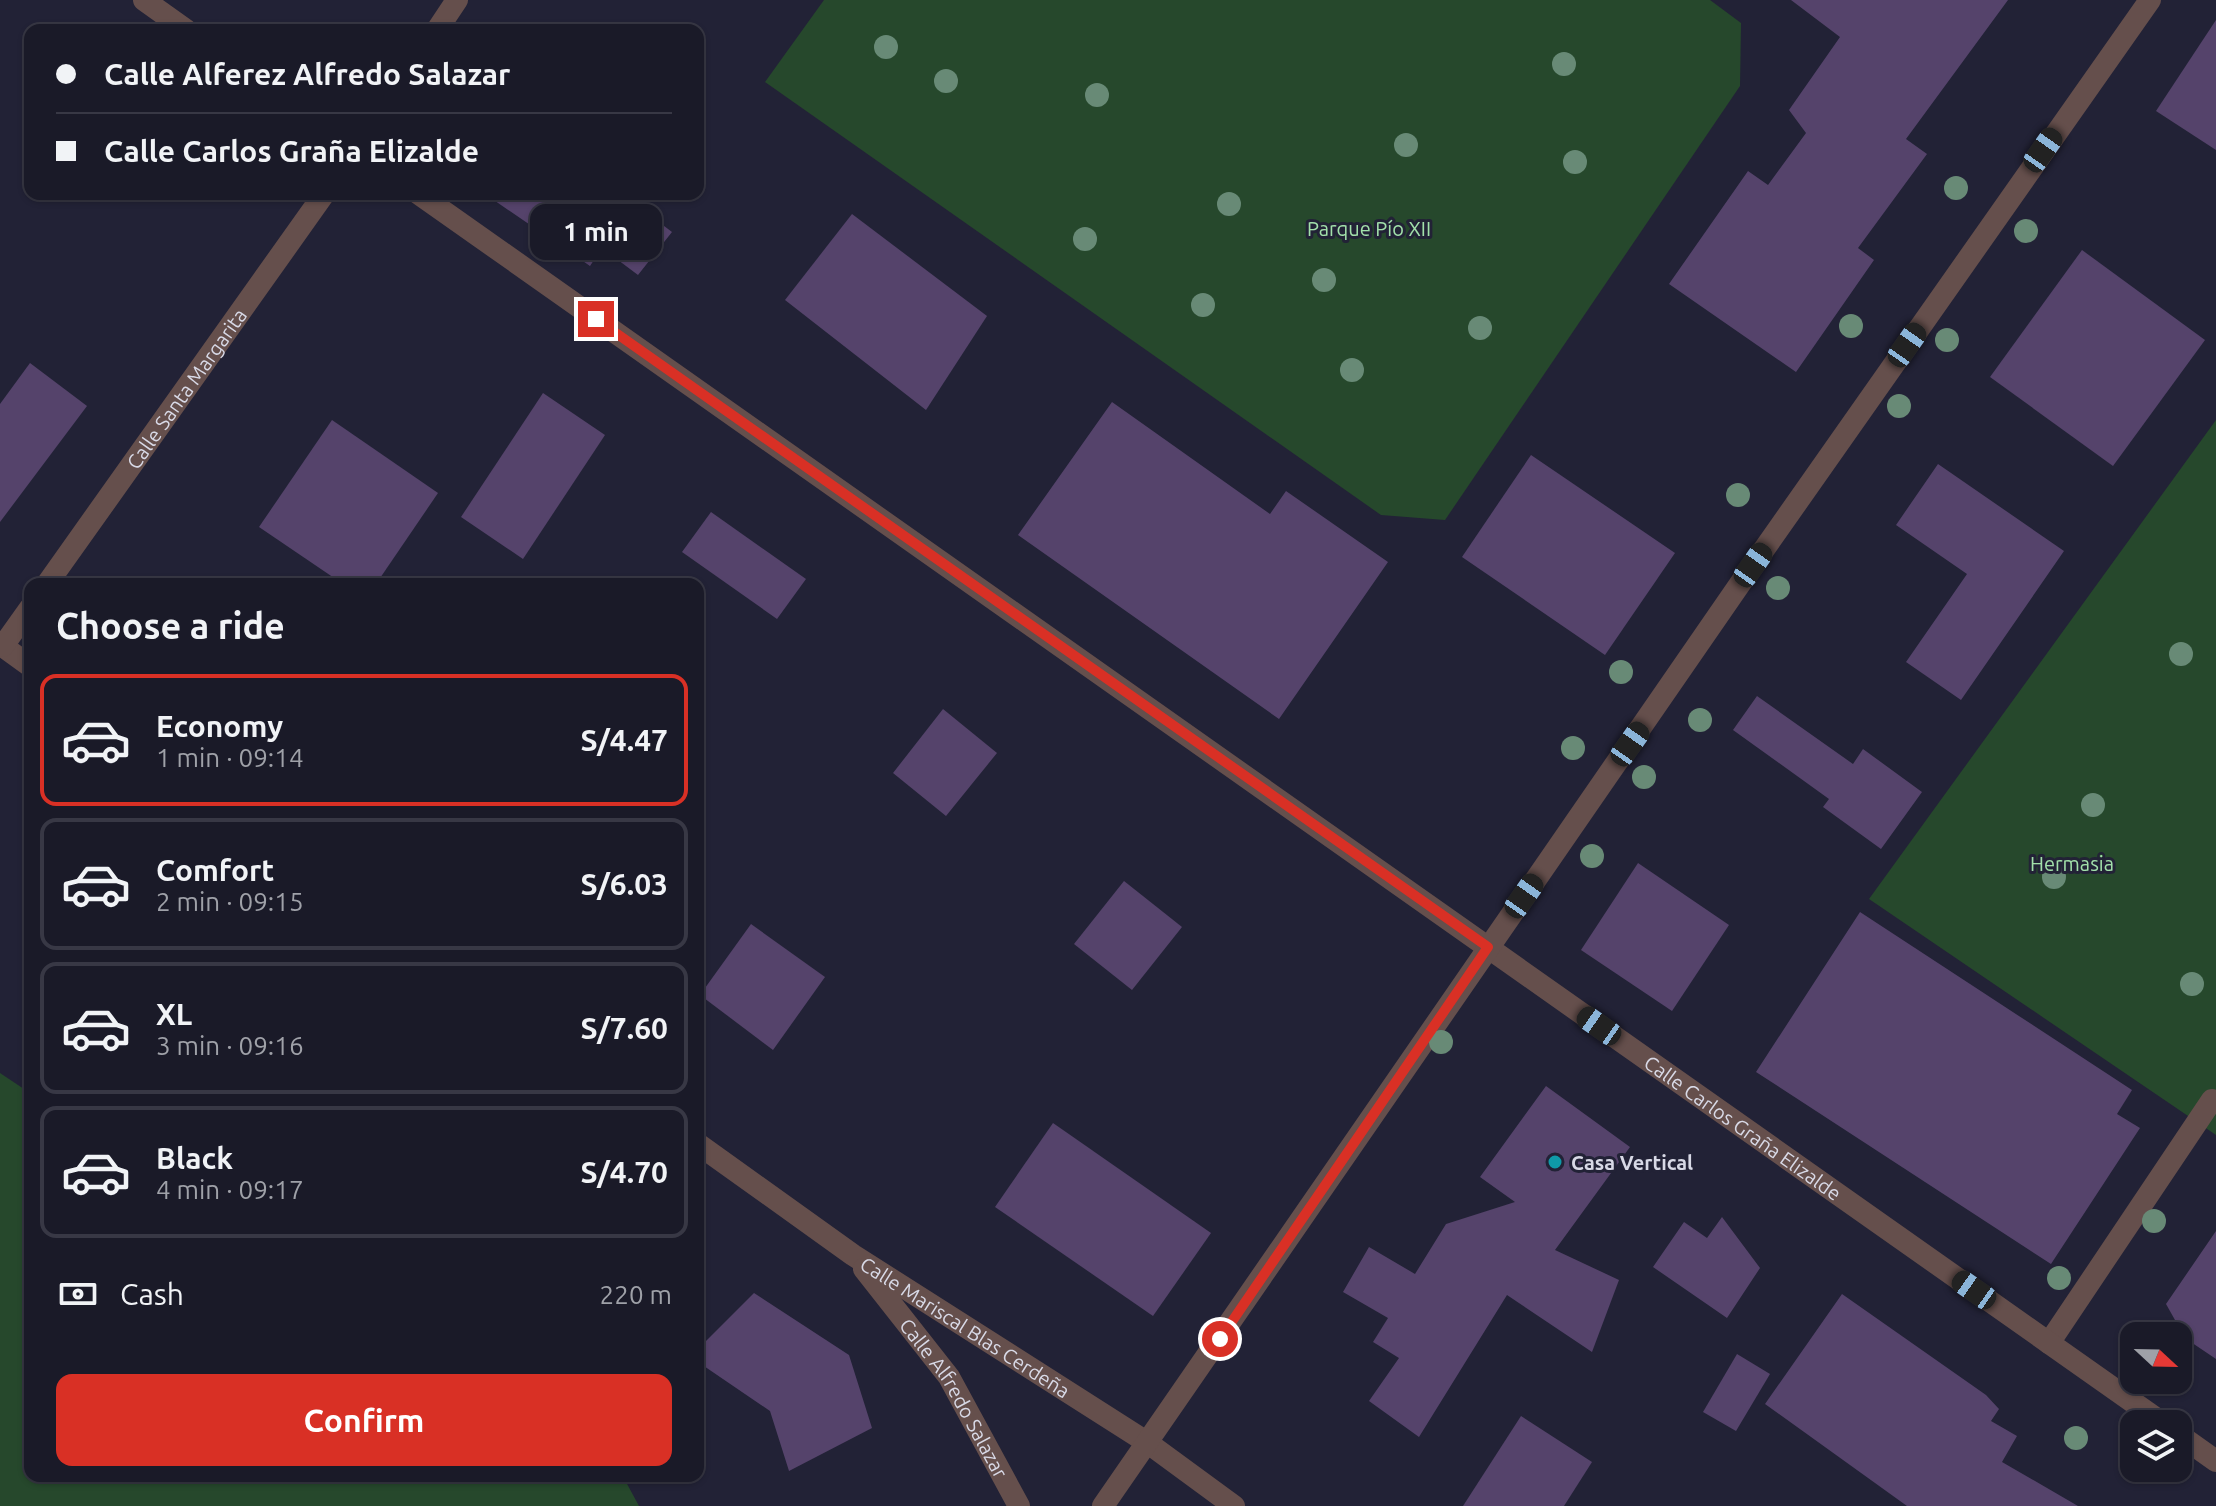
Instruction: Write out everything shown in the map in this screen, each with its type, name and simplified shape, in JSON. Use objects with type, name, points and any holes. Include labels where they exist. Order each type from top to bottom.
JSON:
[{"type":"street","points":[[144,0],[178,24]]},
{"type":"street","points":[[441,24],[457,0]]},
{"type":"street","points":[[1103,1506],[1488,947],[2150,0]]},
{"type":"street","name":"Calle Santa Margarita","points":[[51,578],[320,200]]},
{"type":"street","name":"Calle Carlos Graña Elizalde","points":[[428,200],[2144,1410]]},
{"type":"street","points":[[24,616],[1,645],[24,662]]},
{"type":"street","points":[[2049,1343],[2212,1100]]},
{"type":"street","name":"Calle Mariscal Blas Cerdeña","points":[[704,1148],[853,1255],[1148,1443],[1234,1506]]},
{"type":"street","name":"Calle Alfredo Salazar","points":[[853,1255],[949,1377],[1019,1506]]},
{"type":"street","points":[[2192,1444],[2216,1461]]},
{"type":"green space","name":"Parque Pío XII","points":[[824,0],[1710,0],[1741,23],[1740,86],[1445,520],[1381,515],[765,82]]},
{"type":"green space","name":"Hermasia","points":[[2216,420],[2216,1135],[1869,899]]},
{"type":"green space","points":[[0,1073],[24,1089],[24,1482],[626,1482],[639,1506],[0,1506]]},
{"type":"building","points":[[1791,0],[2008,0],[1906,139],[1927,154],[1858,248],[1874,260],[1796,372],[1669,284],[1748,171],[1768,185],[1806,133],[1789,110],[1840,37]]},
{"type":"building","points":[[2216,20],[2216,150],[2156,111]]},
{"type":"building","points":[[494,200],[630,200],[672,232],[638,275],[602,248],[590,266]]},
{"type":"building","points":[[852,214],[987,316],[926,410],[785,300]]},
{"type":"building","points":[[2082,250],[2205,340],[2113,466],[1990,377]]},
{"type":"building","points":[[30,363],[87,406],[0,522],[0,404]]},
{"type":"building","points":[[543,393],[605,435],[523,559],[461,517]]},
{"type":"building","points":[[1112,402],[1270,514],[1286,491],[1388,562],[1279,719],[1018,535]]},
{"type":"building","points":[[332,420],[438,493],[380,578],[334,578],[259,527]]},
{"type":"building","points":[[1531,455],[1675,553],[1605,655],[1462,557]]},
{"type":"building","points":[[1938,464],[2064,551],[1961,700],[1906,662],[1967,574],[1896,525]]},
{"type":"building","points":[[711,512],[806,579],[777,619],[682,552]]},
{"type":"building","points":[[1757,696],[1853,764],[1863,749],[1922,792],[1881,849],[1823,807],[1829,799],[1733,730]]},
{"type":"building","points":[[943,709],[997,753],[946,816],[893,773]]},
{"type":"building","points":[[1638,863],[1729,925],[1672,1011],[1581,950]]},
{"type":"building","points":[[1124,881],[1182,927],[1132,990],[1074,944]]},
{"type":"building","points":[[1860,912],[2132,1090],[2117,1114],[2140,1128],[2051,1264],[1756,1072]]},
{"type":"building","points":[[751,924],[825,977],[773,1050],[704,998],[704,989]]},
{"type":"building","points":[[1546,1086],[1630,1147],[1555,1250],[1619,1280],[1592,1352],[1507,1295],[1419,1437],[1369,1401],[1399,1358],[1373,1342],[1388,1318],[1343,1292],[1369,1247],[1415,1274],[1446,1224],[1515,1202],[1480,1177]]},
{"type":"building","points":[[1053,1123],[1211,1233],[1153,1316],[995,1207]]},
{"type":"building","points":[[1722,1217],[1760,1268],[1727,1318],[1653,1267],[1684,1222],[1707,1238]]},
{"type":"building","points":[[2216,1231],[2216,1359],[2192,1343],[2192,1322],[2174,1322],[2166,1304]]},
{"type":"building","points":[[754,1293],[849,1355],[872,1428],[789,1471],[770,1411],[704,1366],[704,1343]]},
{"type":"building","points":[[1842,1294],[1986,1395],[1999,1409],[1991,1421],[2017,1436],[2002,1462],[2078,1506],[1907,1506],[1765,1404]]},
{"type":"building","points":[[1737,1354],[1770,1374],[1736,1431],[1703,1412]]},
{"type":"building","points":[[1521,1416],[1592,1462],[1564,1506],[1463,1506]]},
{"type":"place","name":"Casa Vertical","points":[[1555,1162]]},
{"type":"route","points":[[596,319],[1488,947],[1220,1339]]}]
